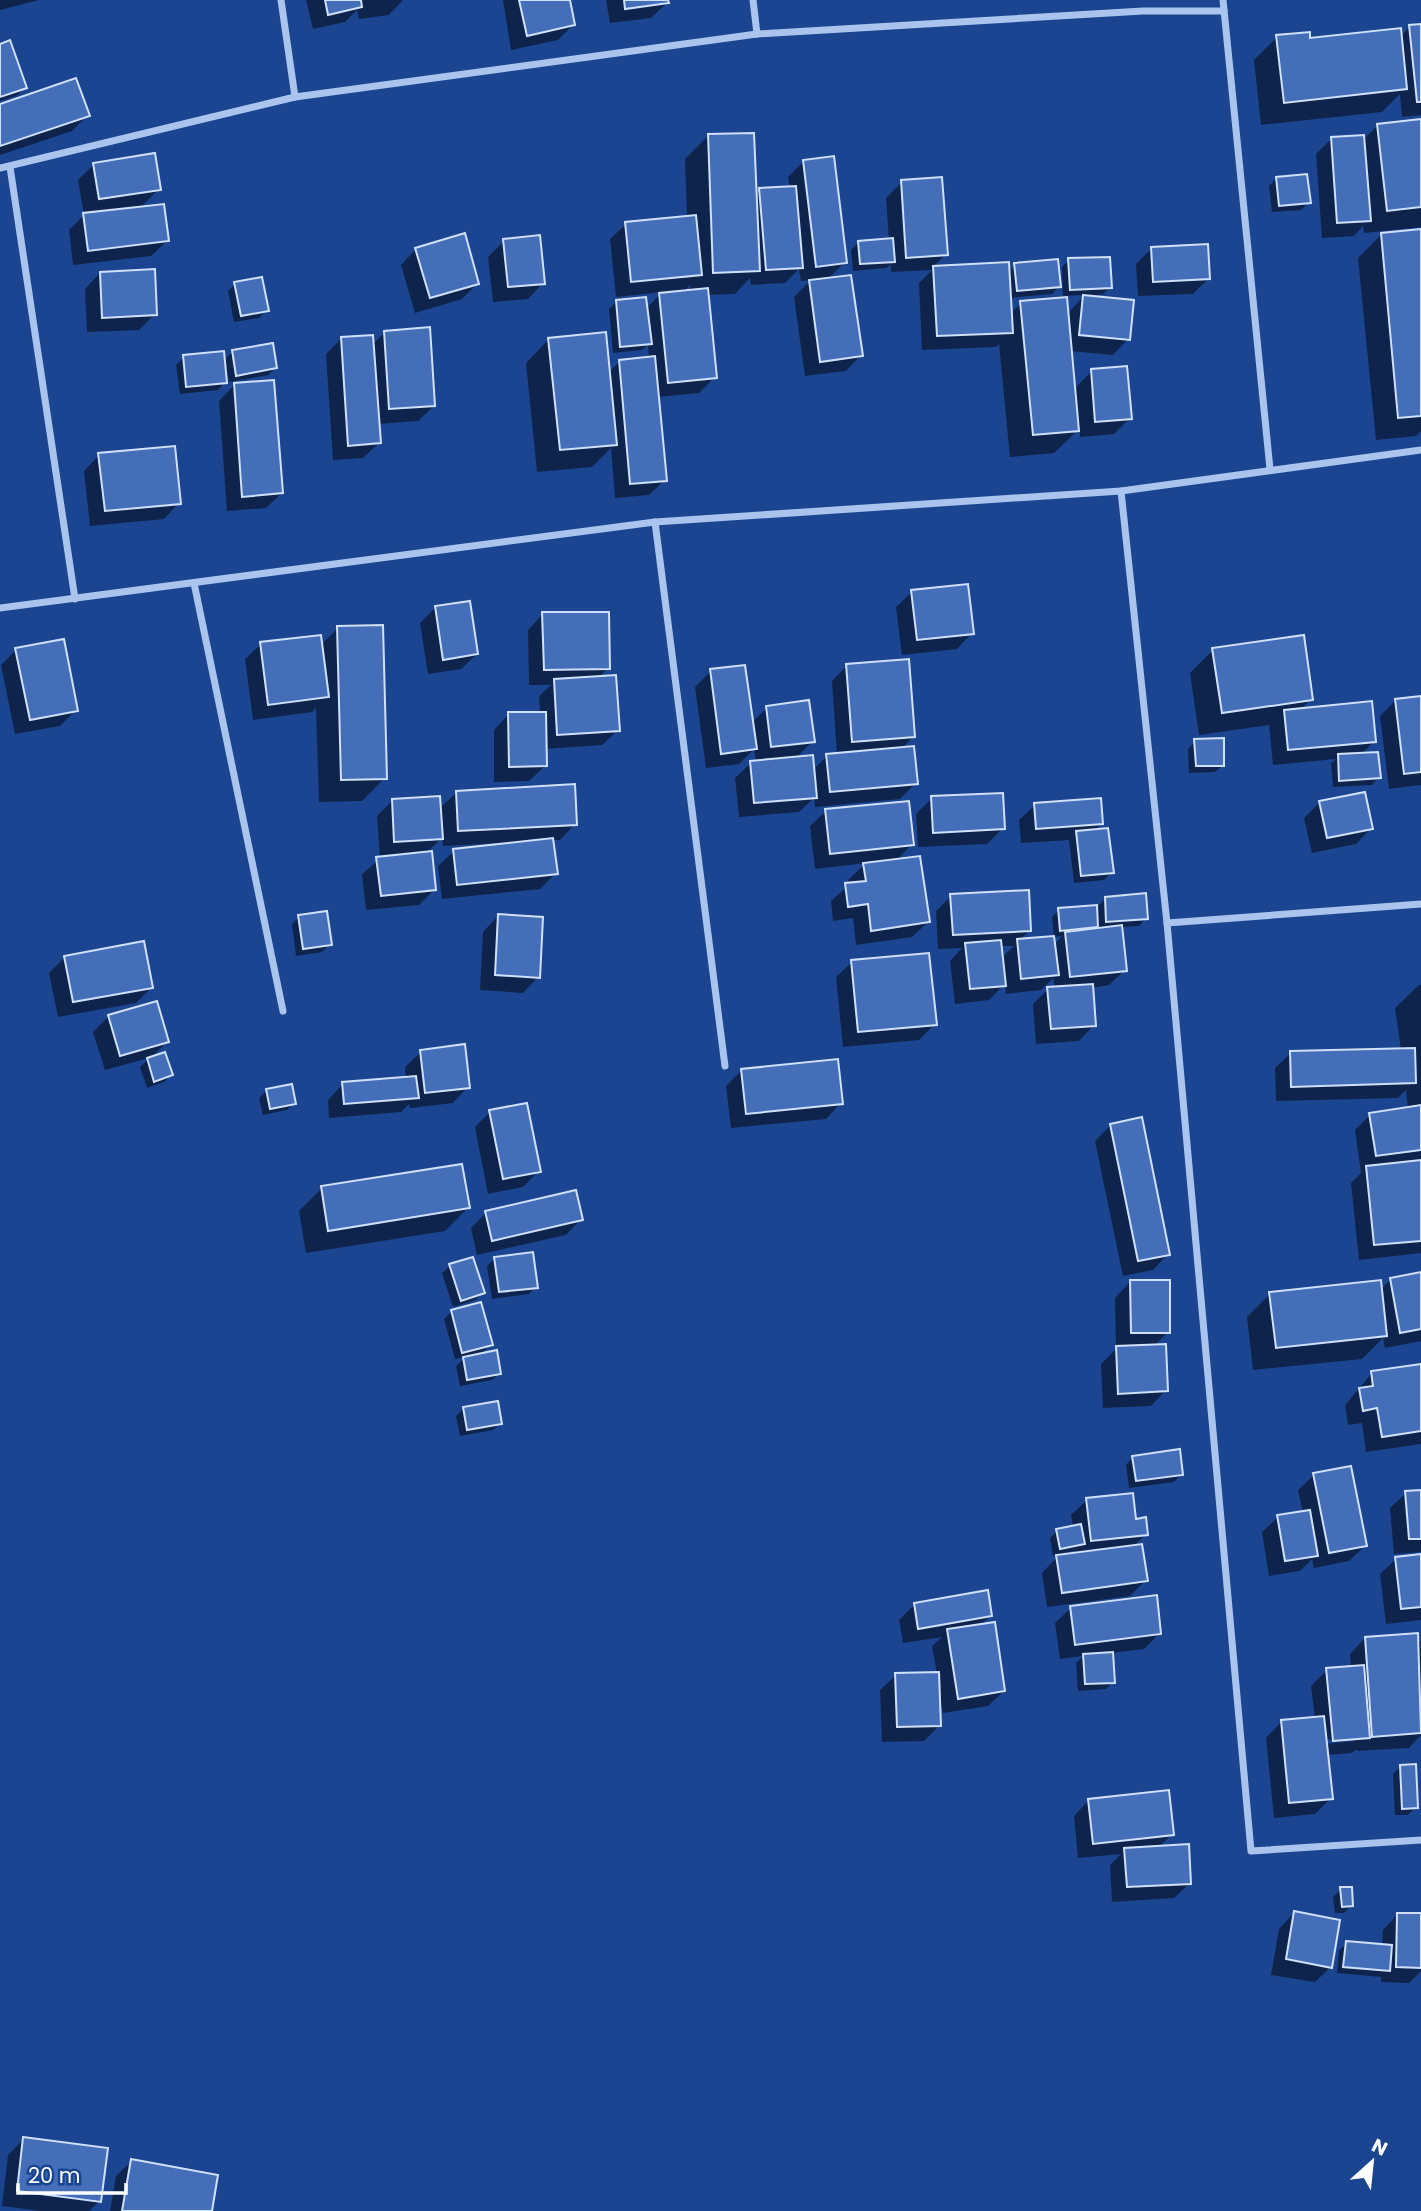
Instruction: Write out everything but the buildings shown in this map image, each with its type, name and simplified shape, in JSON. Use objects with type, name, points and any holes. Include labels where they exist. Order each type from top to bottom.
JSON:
[{"type":"street","points":[[281,0],[295,97]]},
{"type":"street","points":[[753,0],[757,34]]},
{"type":"street","points":[[1223,0],[1270,470]]},
{"type":"street","points":[[0,168],[295,97],[757,34],[1143,11],[1224,11]]},
{"type":"street","points":[[10,167],[75,599]]},
{"type":"street","points":[[0,608],[655,522],[1121,491],[1421,450]]},
{"type":"street","points":[[1121,491],[1167,923],[1251,1851],[1421,1840]]},
{"type":"street","points":[[655,522],[725,1066]]},
{"type":"street","points":[[194,583],[283,1011]]},
{"type":"street","points":[[1167,923],[1421,904]]}]
